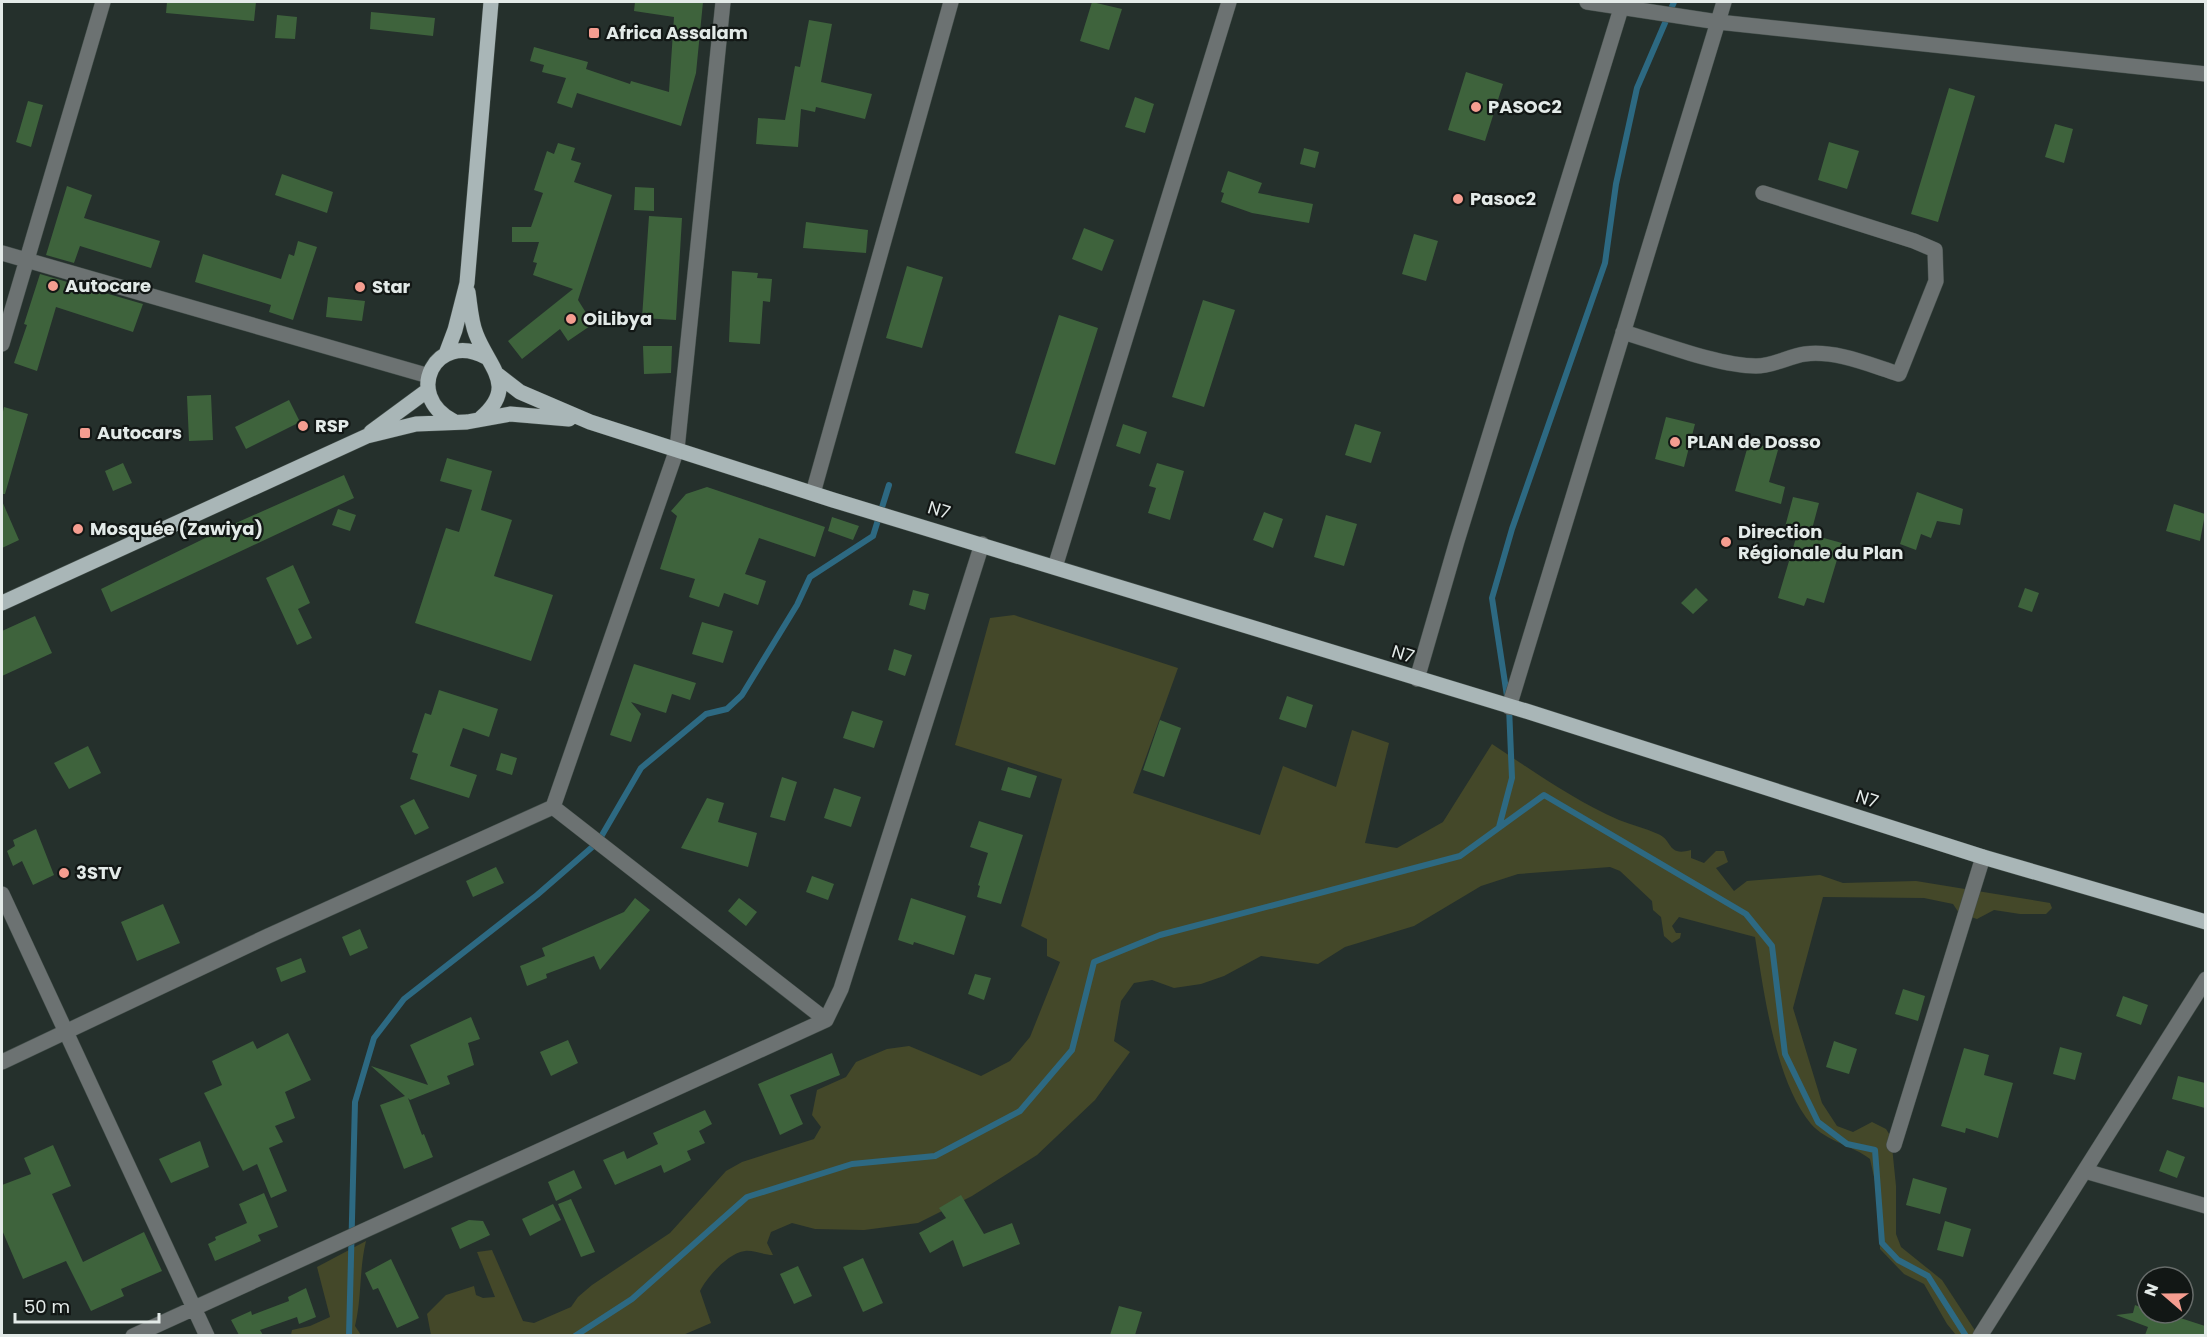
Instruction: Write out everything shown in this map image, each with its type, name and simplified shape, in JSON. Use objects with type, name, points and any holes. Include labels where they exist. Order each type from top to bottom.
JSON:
[{"type":"main road","points":[[446,354],[455,330],[467,283],[491,2]]},
{"type":"main road","points":[[467,283],[475,332],[486,357],[498,375],[520,392],[590,422]]},
{"type":"main road","points":[[367,436],[428,383],[435,363],[446,354],[459,349],[473,350],[486,357]]},
{"type":"main road","points":[[481,418],[492,408],[498,395],[498,375]]},
{"type":"main road","points":[[428,383],[432,403],[441,414],[453,421]]},
{"type":"main road","points":[[2,603],[367,436],[416,424],[467,422],[481,418],[529,414],[590,422]]},
{"type":"main road","name":"N7","points":[[590,422],[813,493],[1526,711],[1983,857],[2205,922]]},
{"type":"street","points":[[2,344],[24,260],[103,2]]},
{"type":"street","points":[[2,1062],[268,936],[553,807],[677,449],[723,2]]},
{"type":"street","points":[[813,493],[951,2]]},
{"type":"street","points":[[1055,567],[1229,2]]},
{"type":"street","points":[[1587,2],[1623,4],[1718,22],[2205,74]]},
{"type":"street","points":[[1509,707],[1724,2]]},
{"type":"street","points":[[1417,679],[1457,541],[1623,4]]},
{"type":"street","points":[[1623,332],[1707,357],[1756,366],[1784,362],[1805,354],[1843,357],[1899,374],[1936,281],[1935,250],[1914,241],[1763,193]]},
{"type":"street","points":[[2,253],[428,383]]},
{"type":"street","points":[[133,1335],[826,1020],[841,989],[981,544]]},
{"type":"street","points":[[553,807],[826,1020]]},
{"type":"street","points":[[1894,1145],[1983,857]]},
{"type":"street","points":[[2,894],[207,1335]]},
{"type":"street","points":[[1980,1335],[2205,979]]},
{"type":"street","points":[[2085,1171],[2205,1206]]},
{"type":"green space","points":[[1014,615],[1178,668],[1133,793],[1260,835],[1283,766],[1336,787],[1352,730],[1389,743],[1365,843],[1397,848],[1443,822],[1492,744],[1586,803],[1619,820],[1658,834],[1674,850],[1683,852],[1691,850],[1691,858],[1704,863],[1716,851],[1724,851],[1728,862],[1716,868],[1734,891],[1747,881],[1820,875],[1843,883],[1916,881],[2050,903],[2052,908],[2046,914],[2020,914],[1994,910],[1977,919],[1959,913],[1953,904],[1924,898],[1823,897],[1793,1008],[1822,1103],[1837,1126],[1853,1132],[1872,1122],[1886,1129],[1891,1137],[1896,1186],[1896,1234],[1901,1247],[1942,1280],[1978,1335],[1956,1335],[1924,1284],[1904,1274],[1880,1249],[1878,1195],[1870,1159],[1817,1130],[1799,1106],[1788,1084],[1773,1035],[1755,937],[1679,917],[1672,926],[1676,933],[1681,933],[1680,938],[1672,943],[1664,936],[1661,917],[1653,910],[1652,901],[1620,871],[1610,867],[1518,874],[1481,886],[1414,926],[1345,947],[1318,964],[1261,956],[1224,976],[1201,984],[1174,988],[1152,980],[1134,983],[1121,1001],[1114,1041],[1130,1052],[1095,1100],[1037,1155],[972,1196],[918,1223],[864,1230],[815,1229],[792,1223],[771,1232],[767,1243],[773,1255],[748,1251],[738,1253],[725,1261],[713,1273],[700,1291],[711,1323],[683,1335],[431,1335],[427,1314],[446,1295],[474,1286],[476,1295],[483,1298],[495,1297],[477,1252],[492,1250],[523,1321],[534,1323],[571,1307],[578,1297],[592,1285],[670,1233],[726,1171],[742,1162],[814,1139],[821,1127],[812,1115],[817,1090],[846,1077],[856,1062],[887,1049],[909,1046],[981,1076],[1010,1061],[1030,1037],[1060,962],[1047,956],[1047,939],[1021,926],[1062,779],[955,745],[990,618]]},
{"type":"green space","points":[[366,1241],[355,1326],[361,1335],[291,1335],[292,1330],[310,1326],[330,1317],[317,1267]]},
{"type":"building","points":[[167,2],[256,2],[254,21],[166,13]]},
{"type":"building","points":[[635,2],[703,2],[696,73],[681,126],[577,93],[572,108],[557,103],[566,78],[542,72],[544,65],[530,61],[534,47],[588,62],[586,69],[630,84],[631,81],[669,92],[674,17],[634,11]]},
{"type":"building","points":[[1092,2],[1122,9],[1109,50],[1080,41]]},
{"type":"building","points":[[371,12],[435,18],[433,36],[370,29]]},
{"type":"building","points":[[277,15],[297,17],[295,39],[275,38]]},
{"type":"building","points":[[809,20],[832,24],[821,82],[872,94],[865,119],[816,107],[815,112],[801,109],[798,147],[756,144],[758,118],[785,120],[795,66],[800,67]]},
{"type":"building","name":"PASOC2","points":[[1466,72],[1503,84],[1485,141],[1448,130]]},
{"type":"building","points":[[1949,88],[1975,96],[1938,222],[1911,214]]},
{"type":"building","points":[[1135,97],[1154,104],[1145,133],[1125,127]]},
{"type":"building","points":[[28,101],[43,105],[31,147],[16,142]]},
{"type":"building","points":[[2055,124],[2073,129],[2064,163],[2045,157]]},
{"type":"building","points":[[1829,142],[1859,151],[1847,189],[1818,180]]},
{"type":"building","points":[[558,143],[575,148],[571,160],[581,163],[574,182],[612,195],[578,300],[593,324],[568,341],[560,329],[522,359],[508,341],[573,289],[533,275],[537,263],[533,262],[539,242],[512,242],[512,227],[531,227],[543,193],[534,190],[547,151],[554,154]]},
{"type":"building","points":[[1304,148],[1319,152],[1315,168],[1300,164]]},
{"type":"building","points":[[1228,171],[1262,183],[1258,193],[1313,204],[1309,223],[1252,213],[1221,202],[1224,193],[1221,192]]},
{"type":"building","points":[[282,174],[333,192],[327,213],[275,195]]},
{"type":"building","points":[[67,186],[92,195],[84,218],[160,241],[151,268],[80,246],[74,263],[46,255]]},
{"type":"building","points":[[635,187],[654,188],[654,211],[634,210]]},
{"type":"building","points":[[649,216],[682,218],[676,320],[642,318]]},
{"type":"building","points":[[806,222],[868,230],[866,253],[803,248]]},
{"type":"building","points":[[1084,228],[1114,240],[1102,271],[1072,259]]},
{"type":"building","points":[[1414,234],[1438,241],[1426,281],[1402,274]]},
{"type":"building","points":[[298,241],[317,247],[293,320],[269,312],[271,305],[195,282],[203,254],[281,279],[289,254],[294,256]]},
{"type":"building","points":[[907,266],[943,277],[922,348],[886,338]]},
{"type":"building","points":[[732,271],[758,273],[757,278],[772,279],[770,302],[763,301],[760,344],[729,342]]},
{"type":"building","points":[[40,274],[143,304],[133,332],[56,307],[37,371],[14,363],[27,325],[24,324]]},
{"type":"building","points":[[328,297],[365,301],[362,321],[326,317]]},
{"type":"building","points":[[1203,300],[1235,310],[1204,407],[1172,397]]},
{"type":"building","points":[[1059,315],[1098,328],[1055,465],[1015,453]]},
{"type":"building","points":[[643,346],[672,346],[671,373],[644,374]]},
{"type":"building","points":[[211,395],[213,440],[189,441],[187,396]]},
{"type":"building","points":[[289,400],[300,422],[246,449],[235,427]]},
{"type":"building","points":[[4,407],[28,414],[5,494],[2,494],[2,416]]},
{"type":"building","name":"PLAN de Dosso","points":[[1666,417],[1695,424],[1684,467],[1655,459]]},
{"type":"building","points":[[1123,424],[1147,432],[1140,454],[1116,446]]},
{"type":"building","points":[[1355,424],[1381,432],[1371,463],[1345,455]]},
{"type":"building","points":[[1749,442],[1778,450],[1769,482],[1785,487],[1781,504],[1735,491]]},
{"type":"building","points":[[447,458],[492,471],[481,510],[512,520],[494,576],[553,595],[531,661],[415,623],[446,528],[459,532],[472,490],[440,481]]},
{"type":"building","points":[[123,463],[132,483],[113,491],[105,471]]},
{"type":"building","points":[[1157,463],[1184,471],[1170,520],[1148,513],[1156,488],[1149,486]]},
{"type":"building","points":[[344,475],[354,498],[111,612],[101,589],[236,523]]},
{"type":"building","points":[[707,487],[825,527],[815,557],[759,538],[745,574],[766,581],[758,605],[724,593],[719,607],[689,597],[695,579],[660,569],[677,516],[671,511],[686,494]]},
{"type":"building","points":[[1917,492],[1963,509],[1960,525],[1937,521],[1931,538],[1921,534],[1916,550],[1900,544]]},
{"type":"building","points":[[1793,497],[1819,503],[1811,533],[1785,527]]},
{"type":"building","points":[[2,501],[19,540],[2,548]]},
{"type":"building","points":[[2174,504],[2205,514],[2200,541],[2166,531]]},
{"type":"building","points":[[338,509],[356,515],[350,531],[332,525]]},
{"type":"building","points":[[1264,512],[1283,519],[1273,548],[1253,540]]},
{"type":"building","points":[[1326,515],[1357,524],[1344,566],[1314,557]]},
{"type":"building","points":[[832,517],[859,526],[853,540],[828,531]]},
{"type":"building","points":[[1798,531],[1842,543],[1824,603],[1807,598],[1804,606],[1778,598]]},
{"type":"building","points":[[293,565],[310,603],[298,609],[312,638],[297,645],[266,578]]},
{"type":"building","points":[[1696,588],[1708,600],[1693,614],[1681,603]]},
{"type":"building","points":[[2025,588],[2039,593],[2032,612],[2018,607]]},
{"type":"building","points":[[913,590],[929,594],[925,610],[909,605]]},
{"type":"building","points":[[35,616],[52,653],[2,676],[2,631]]},
{"type":"building","points":[[702,622],[733,631],[723,663],[692,654]]},
{"type":"building","points":[[894,649],[912,655],[905,676],[888,670]]},
{"type":"building","points":[[634,664],[696,683],[690,700],[672,694],[666,713],[631,702],[641,714],[631,742],[610,735]]},
{"type":"building","points":[[439,690],[498,709],[489,737],[463,728],[450,766],[477,775],[469,798],[410,779],[418,754],[412,752],[425,713],[431,715]]},
{"type":"building","points":[[1287,696],[1313,705],[1306,728],[1279,719]]},
{"type":"building","points":[[852,711],[883,721],[874,748],[843,738]]},
{"type":"building","points":[[1160,720],[1181,728],[1164,777],[1143,770]]},
{"type":"building","points":[[88,746],[101,773],[69,789],[54,763]]},
{"type":"building","points":[[501,753],[517,758],[512,775],[496,770]]},
{"type":"building","points":[[1008,767],[1037,776],[1030,798],[1001,790]]},
{"type":"building","points":[[782,777],[797,782],[785,821],[770,817]]},
{"type":"building","points":[[834,788],[861,797],[851,827],[824,818]]},
{"type":"building","points":[[707,798],[724,803],[718,822],[757,833],[748,867],[681,848]]},
{"type":"building","points":[[414,799],[429,828],[415,835],[400,806]]},
{"type":"building","points":[[979,821],[1023,835],[1001,904],[977,897],[980,886],[978,885],[988,853],[970,847]]},
{"type":"building","points":[[36,829],[54,875],[33,885],[22,861],[13,866],[7,851],[15,846],[13,840]]},
{"type":"building","points":[[496,867],[504,883],[473,897],[466,881]]},
{"type":"building","points":[[812,876],[834,884],[828,900],[806,892]]},
{"type":"building","points":[[635,898],[650,910],[600,970],[594,956],[546,974],[547,978],[527,986],[520,966],[545,956],[542,948],[624,912]]},
{"type":"building","points":[[739,898],[757,912],[746,926],[728,911]]},
{"type":"building","points":[[911,898],[966,916],[954,955],[914,942],[913,945],[898,940]]},
{"type":"building","points":[[163,904],[180,943],[137,961],[121,922]]},
{"type":"building","points":[[360,929],[368,948],[350,956],[342,937]]},
{"type":"building","points":[[301,958],[306,972],[281,982],[276,968]]},
{"type":"building","points":[[975,974],[991,978],[984,1000],[968,994]]},
{"type":"building","points":[[1903,989],[1925,996],[1918,1021],[1895,1014]]},
{"type":"building","points":[[2123,996],[2148,1005],[2141,1025],[2116,1016]]},
{"type":"building","points":[[471,1017],[480,1039],[468,1043],[474,1065],[447,1076],[450,1084],[410,1100],[408,1098],[433,1157],[404,1169],[380,1105],[405,1096],[371,1066],[428,1085],[410,1045]]},
{"type":"building","points":[[288,1033],[311,1080],[285,1092],[295,1118],[275,1126],[283,1142],[269,1148],[287,1191],[271,1198],[257,1164],[243,1171],[204,1093],[222,1085],[212,1061],[253,1041],[257,1049]]},
{"type":"building","points":[[568,1040],[578,1063],[551,1076],[540,1052]]},
{"type":"building","points":[[1834,1041],[1857,1049],[1849,1074],[1826,1067]]},
{"type":"building","points":[[2060,1047],[2082,1053],[2075,1080],[2053,1074]]},
{"type":"building","points":[[1964,1048],[1989,1055],[1984,1075],[2013,1083],[1998,1138],[1966,1128],[1965,1133],[1941,1126]]},
{"type":"building","points":[[832,1053],[840,1075],[790,1095],[803,1124],[780,1135],[758,1084]]},
{"type":"building","points":[[2178,1076],[2205,1083],[2205,1108],[2172,1099]]},
{"type":"building","points":[[705,1110],[712,1124],[699,1131],[705,1143],[687,1151],[691,1160],[664,1173],[661,1165],[615,1185],[603,1160],[624,1151],[627,1159],[658,1144],[653,1133]]},
{"type":"building","points":[[200,1141],[209,1167],[171,1183],[159,1159]]},
{"type":"building","points":[[53,1145],[71,1186],[52,1194],[83,1262],[144,1232],[162,1271],[121,1289],[124,1296],[91,1311],[66,1261],[23,1279],[2,1230],[2,1185],[31,1174],[24,1158]]},
{"type":"building","points":[[2167,1150],[2185,1157],[2177,1178],[2159,1171]]},
{"type":"building","points":[[574,1170],[582,1188],[556,1201],[548,1182]]},
{"type":"building","points":[[1913,1178],[1947,1188],[1940,1214],[1906,1205]]},
{"type":"building","points":[[264,1193],[278,1227],[258,1235],[261,1241],[215,1261],[208,1244],[216,1240],[215,1237],[247,1223],[239,1204]]},
{"type":"building","points":[[961,1195],[984,1234],[1012,1223],[1020,1244],[963,1267],[953,1240],[930,1253],[919,1233],[946,1218],[939,1208]]},
{"type":"building","points":[[571,1199],[595,1252],[581,1257],[558,1204]]},
{"type":"building","points":[[553,1204],[561,1220],[530,1236],[522,1219]]},
{"type":"building","points":[[469,1220],[483,1221],[490,1235],[460,1249],[451,1228]]},
{"type":"building","points":[[1945,1221],[1971,1229],[1963,1257],[1937,1250]]},
{"type":"building","points":[[863,1258],[883,1303],[863,1312],[843,1267]]},
{"type":"building","points":[[391,1259],[419,1318],[397,1328],[378,1288],[373,1290],[365,1273]]},
{"type":"building","points":[[798,1266],[812,1296],[794,1304],[780,1274]]},
{"type":"building","points":[[306,1288],[316,1317],[299,1324],[297,1317],[260,1330],[263,1335],[239,1335],[231,1320],[251,1311],[252,1315],[289,1301],[288,1297]]},
{"type":"building","points":[[2135,1305],[2135,1322],[2116,1315],[2133,1313]]},
{"type":"building","points":[[1119,1306],[1142,1312],[1135,1335],[1110,1335]]},
{"type":"building","points":[[2195,1323],[2205,1326],[2205,1335],[2145,1335],[2148,1327],[2143,1325],[2195,1325]]},
{"type":"waterway","points":[[1507,696],[1492,598],[1512,529],[1605,263],[1616,184],[1637,88],[1674,2]]},
{"type":"waterway","points":[[349,1336],[355,1102],[374,1038],[404,999],[537,895],[598,842],[641,768],[706,714],[727,709],[742,695],[797,605],[810,577],[873,536],[889,485]]},
{"type":"waterway","points":[[1499,827],[1512,778],[1509,707]]},
{"type":"waterway","points":[[575,1336],[632,1299],[747,1197],[852,1164],[935,1156],[1020,1111],[1072,1050],[1094,962],[1160,935],[1460,856],[1544,795],[1746,914],[1772,946],[1785,1054],[1818,1122],[1847,1144],[1875,1150],[1882,1243],[1898,1260],[1928,1276],[1966,1336]]},
{"type":"place","name":"Africa Assalam","points":[[594,33]]},
{"type":"place","name":"PASOC2","points":[[1476,107]]},
{"type":"place","name":"Pasoc2","points":[[1458,199]]},
{"type":"place","name":"Autocare","points":[[53,286]]},
{"type":"place","name":"Star","points":[[360,287]]},
{"type":"place","name":"OiLibya","points":[[571,319]]},
{"type":"place","name":"RSP","points":[[303,426]]},
{"type":"place","name":"Autocars","points":[[85,433]]},
{"type":"place","name":"PLAN de Dosso","points":[[1675,442]]},
{"type":"place","name":"Mosquée (Zawiya)","points":[[78,529]]},
{"type":"place","name":"Direction Régionale du Plan","points":[[1726,542]]},
{"type":"place","name":"3STV","points":[[64,873]]}]
